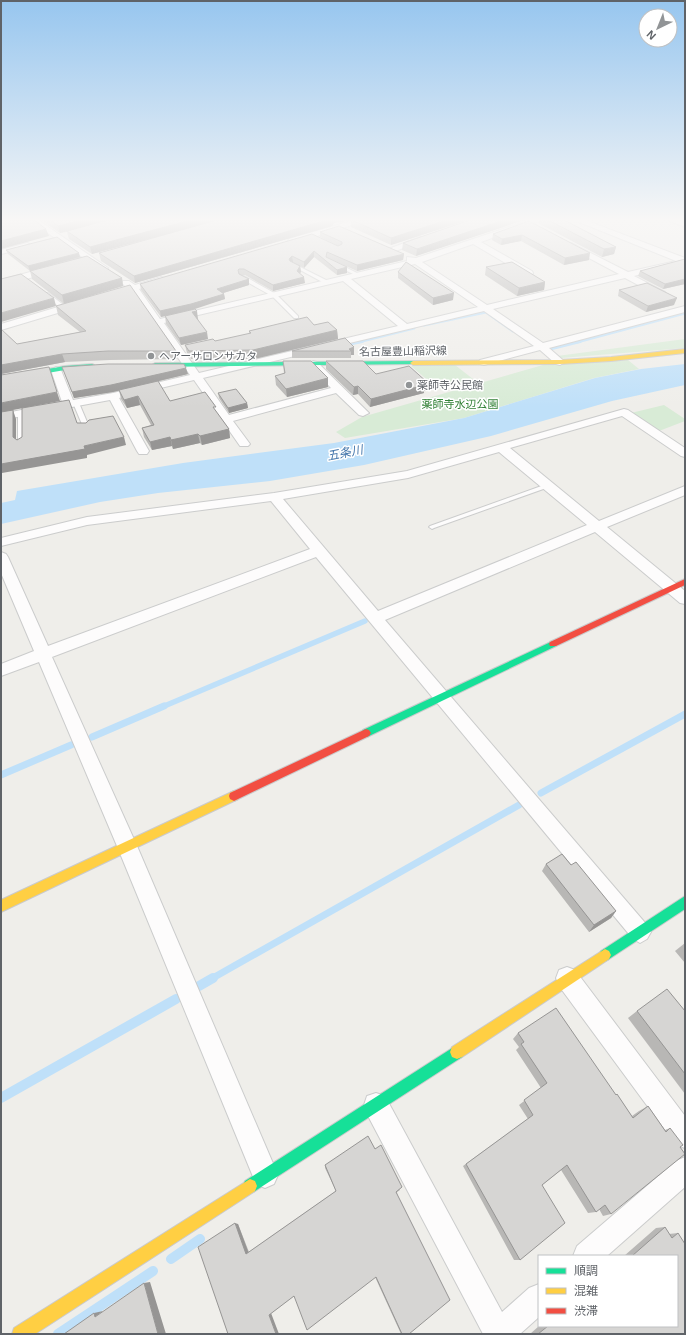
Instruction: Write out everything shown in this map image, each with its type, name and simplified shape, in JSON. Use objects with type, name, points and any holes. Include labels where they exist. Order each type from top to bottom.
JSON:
[{"type":"street","points":[[125,282],[134,288],[158,322],[182,350],[187,364],[244,444]]},
{"type":"street","points":[[106,296],[153,282]]},
{"type":"street","points":[[351,282],[405,327]]},
{"type":"street","points":[[447,282],[542,347],[560,362]]},
{"type":"street","points":[[545,282],[559,291]]},
{"type":"street","points":[[1,417],[113,396],[595,282]]},
{"type":"street","points":[[640,282],[680,304]]},
{"type":"street","points":[[158,322],[328,283]]},
{"type":"street","points":[[1,327],[85,302]]},
{"type":"street","points":[[484,362],[542,347],[680,304]]},
{"type":"street","name":"名古屋豊山稲沢線","points":[[149,365],[560,362],[685,351]]},
{"type":"street","points":[[313,364],[363,413]]},
{"type":"street","points":[[1,379],[56,370],[104,365]]},
{"type":"street","points":[[56,370],[72,404]]},
{"type":"street","points":[[227,419],[339,389]]},
{"type":"street","points":[[113,396],[143,451]]},
{"type":"street","points":[[1,542],[87,521],[274,496],[408,474],[624,412],[685,453]]},
{"type":"street","points":[[502,448],[596,526],[678,585],[685,599]]},
{"type":"street","points":[[375,618],[685,490]]},
{"type":"street","points":[[274,496],[318,551],[640,932]]},
{"type":"street","points":[[1,670],[318,551]]},
{"type":"street","points":[[1,558],[127,846],[265,1175]]},
{"type":"street","points":[[1,906],[678,585]]},
{"type":"street","points":[[20,1334],[376,1105],[567,978],[685,902]]},
{"type":"street","points":[[567,978],[685,1136]]},
{"type":"street","points":[[376,1105],[498,1334],[538,1299]]},
{"type":"street","points":[[588,1255],[685,1170]]},
{"type":"lane","points":[[251,282],[274,295],[296,317]]},
{"type":"lane","points":[[42,290],[64,308]]},
{"type":"lane","points":[[72,404],[87,428]]},
{"type":"lane","points":[[21,414],[21,446]]},
{"type":"lane","points":[[432,527],[547,486]]},
{"type":"green space","points":[[685,339],[685,348],[561,358],[557,356]]},
{"type":"green space","name":"薬師寺水辺公園","points":[[628,360],[639,369],[594,378],[464,418],[345,438],[336,432],[362,417],[543,365]]},
{"type":"green space","points":[[455,365],[473,379],[438,389],[411,366]]},
{"type":"green space","points":[[664,405],[685,419],[685,421],[659,431],[631,413]]},
{"type":"water","name":"五条川","points":[[685,364],[685,385],[612,401],[491,436],[364,465],[270,481],[158,493],[100,502],[1,524],[1,503],[15,500],[17,491],[183,463],[334,443],[464,418],[595,378],[641,369]]},
{"type":"building","points":[[1,282],[32,282],[54,298],[1,313]]},
{"type":"building","points":[[45,282],[107,282],[62,295]]},
{"type":"building","points":[[146,282],[238,282],[217,289],[224,294],[160,311],[140,284]]},
{"type":"building","points":[[268,282],[283,282],[273,285]]},
{"type":"building","points":[[412,282],[437,282],[454,293],[433,298]]},
{"type":"building","points":[[510,282],[544,282],[519,288]]},
{"type":"building","points":[[647,283],[677,298],[648,306],[619,290]]},
{"type":"building","points":[[130,285],[176,351],[108,351],[62,354],[1,365],[1,329],[17,344],[86,331],[56,306]]},
{"type":"building","points":[[195,309],[197,311],[192,312],[207,332],[179,338],[165,316]]},
{"type":"building","points":[[307,317],[314,325],[328,322],[337,330],[253,350],[189,351],[185,345],[213,339],[215,341],[251,333],[249,331]]},
{"type":"building","points":[[345,338],[354,347],[349,349],[351,351],[292,351]]},
{"type":"building","points":[[283,361],[311,361],[328,378],[286,389],[275,376],[285,373]]},
{"type":"building","points":[[326,361],[363,361],[376,374],[409,366],[428,383],[371,399],[358,386],[354,387]]},
{"type":"building","points":[[108,364],[184,364],[186,368],[72,392],[62,367]]},
{"type":"building","points":[[49,367],[57,392],[1,403],[1,375]]},
{"type":"building","points":[[158,381],[170,401],[205,392],[216,407],[213,407],[229,429],[200,436],[198,434],[171,440],[170,437],[150,442],[142,428],[154,425],[138,396],[124,400],[119,390]]},
{"type":"building","points":[[236,389],[247,403],[228,408],[218,393]]},
{"type":"building","points":[[69,400],[77,423],[86,423],[89,420],[113,416],[124,437],[84,446],[85,449],[1,464],[1,412],[13,410],[13,437],[17,440],[22,437],[22,408]]},
{"type":"building","points":[[562,854],[571,865],[576,862],[616,911],[594,925],[546,864]]},
{"type":"building","points":[[667,989],[685,1011],[685,1074],[637,1011]]},
{"type":"building","points":[[556,1008],[633,1118],[648,1106],[666,1132],[670,1128],[683,1145],[680,1147],[685,1154],[611,1214],[605,1205],[596,1212],[567,1165],[542,1185],[565,1223],[520,1260],[466,1164],[533,1115],[524,1100],[547,1083],[521,1044],[524,1042],[518,1033]]},
{"type":"building","points":[[368,1136],[375,1149],[381,1145],[402,1187],[396,1192],[450,1300],[409,1334],[402,1334],[376,1277],[307,1330],[294,1296],[269,1315],[276,1334],[228,1334],[198,1247],[235,1223],[246,1254],[336,1191],[325,1165]]},
{"type":"building","points":[[665,1227],[672,1238],[678,1233],[685,1244],[685,1334],[538,1334],[547,1327],[678,1327],[678,1255],[633,1255]]},
{"type":"building","points":[[144,1283],[158,1334],[64,1334],[94,1313],[95,1317]]},
{"type":"waterway","points":[[424,325],[486,312],[513,331]]},
{"type":"waterway","points":[[577,342],[685,313]]},
{"type":"waterway","points":[[362,341],[414,328]]},
{"type":"waterway","points":[[343,345],[362,341]]},
{"type":"waterway","points":[[358,342],[362,341]]},
{"type":"waterway","points":[[552,348],[580,341]]},
{"type":"waterway","points":[[162,707],[365,621]]},
{"type":"waterway","points":[[92,737],[164,706]]},
{"type":"waterway","points":[[541,793],[685,714]]},
{"type":"waterway","points":[[1,775],[71,745]]},
{"type":"waterway","points":[[211,979],[519,805]]},
{"type":"waterway","points":[[199,986],[213,978]]},
{"type":"waterway","points":[[1,1098],[176,999]]},
{"type":"waterway","points":[[171,1259],[200,1239]]},
{"type":"waterway","points":[[58,1334],[153,1271]]},
{"type":"traffic: fast","points":[[155,365],[413,363]]},
{"type":"traffic: fast","points":[[1,379],[65,368],[92,366]]},
{"type":"traffic: fast","points":[[366,733],[553,644]]},
{"type":"traffic: fast","points":[[605,955],[685,902]]},
{"type":"traffic: fast","points":[[250,1186],[457,1052]]},
{"type":"traffic: slow","points":[[413,363],[560,362],[611,359],[685,351]]},
{"type":"traffic: slow","points":[[1,906],[234,796]]},
{"type":"traffic: slow","points":[[457,1052],[605,955]]},
{"type":"traffic: slow","points":[[20,1334],[250,1186]]},
{"type":"traffic: jam","points":[[553,644],[685,582]]},
{"type":"traffic: jam","points":[[234,796],[366,733]]},
{"type":"place","name":"ヘアーサロンサカタ","points":[[151,356]]},
{"type":"place","name":"薬師寺公民館","points":[[409,385]]}]
